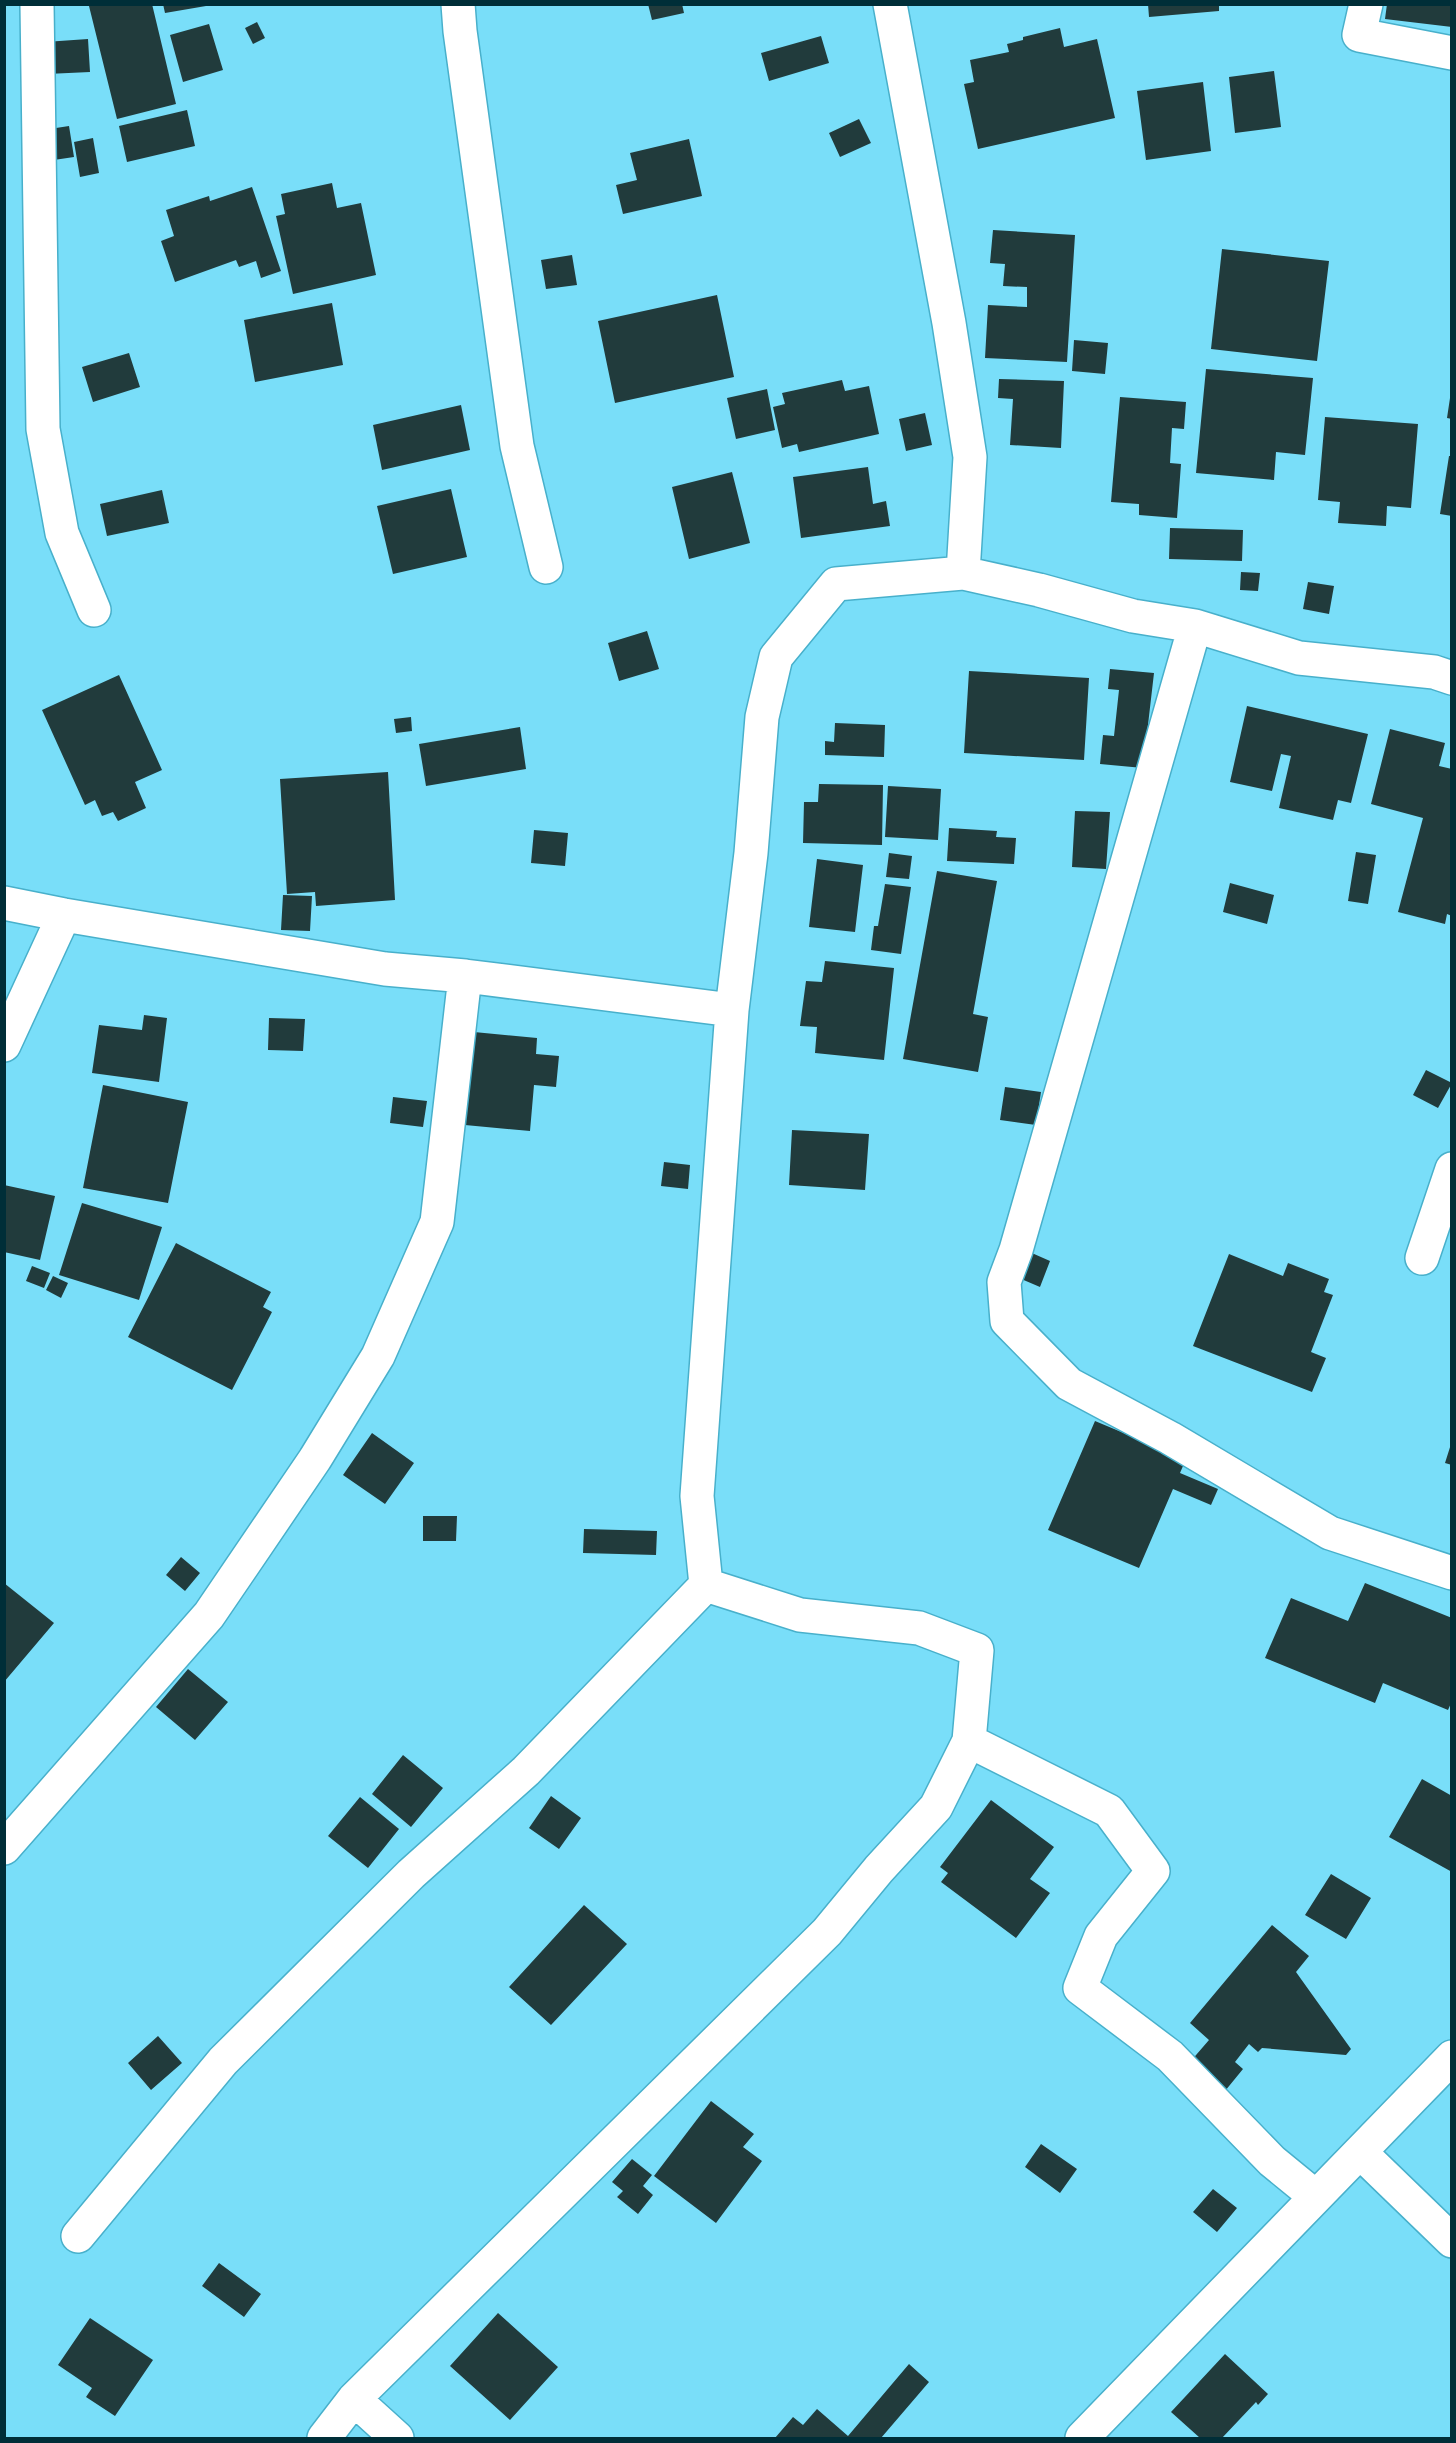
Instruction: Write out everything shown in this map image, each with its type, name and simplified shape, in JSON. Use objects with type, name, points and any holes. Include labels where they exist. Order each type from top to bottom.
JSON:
[{"type":"street","points":[[37,4],[44,429],[62,533],[94,610]]},
{"type":"street","points":[[458,4],[517,446],[546,567]]},
{"type":"street","points":[[890,4],[949,323],[970,458],[963,573]]},
{"type":"street","points":[[1366,4],[1359,35],[1452,53]]},
{"type":"street","points":[[78,2236],[223,2061],[411,1874],[526,1771],[706,1585],[697,1496],[732,1010],[751,853],[762,717],[776,657],[836,584],[963,573],[1039,590],[1133,616],[1195,626],[1299,658],[1434,672],[1452,678]]},
{"type":"street","points":[[1195,626],[1016,1251],[1004,1282],[1007,1321],[1069,1384],[1170,1438],[1330,1533],[1452,1573]]},
{"type":"street","points":[[4,903],[385,969],[465,976],[732,1010]]},
{"type":"street","points":[[4,1045],[64,915]]},
{"type":"street","points":[[4,1848],[209,1615],[315,1459],[378,1356],[437,1222],[465,976]]},
{"type":"street","points":[[1422,1258],[1452,1169]]},
{"type":"street","points":[[324,2439],[354,2399],[827,1932],[879,1869],[936,1807],[969,1741],[977,1650],[919,1628],[800,1615],[706,1585]]},
{"type":"street","points":[[969,1741],[1109,1811],[1153,1871],[1101,1936],[1080,1988],[1170,2056],[1272,2161],[1316,2197]]},
{"type":"street","points":[[1082,2439],[1452,2057]]},
{"type":"street","points":[[1360,2152],[1452,2241]]},
{"type":"street","points":[[354,2399],[397,2439]]},
{"type":"building","points":[[94,4],[152,4],[176,104],[117,119],[89,6]]},
{"type":"building","points":[[163,4],[206,4],[206,6],[165,13]]},
{"type":"building","points":[[648,4],[682,4],[684,13],[652,20]]},
{"type":"building","points":[[1148,4],[1219,4],[1219,11],[1149,17]]},
{"type":"building","points":[[1387,4],[1452,4],[1452,27],[1385,19]]},
{"type":"building","points":[[257,22],[265,38],[253,44],[245,28]]},
{"type":"building","points":[[209,24],[223,70],[183,82],[170,35]]},
{"type":"building","points":[[1060,28],[1064,47],[1097,39],[1115,118],[978,149],[964,84],[974,82],[970,60],[1009,52],[1007,44],[1023,40],[1023,37]]},
{"type":"building","points":[[821,36],[829,63],[769,81],[761,53]]},
{"type":"building","points":[[88,39],[90,72],[47,74],[45,42]]},
{"type":"building","points":[[1274,71],[1281,127],[1235,133],[1229,77]]},
{"type":"building","points":[[1203,82],[1211,151],[1146,160],[1137,91]]},
{"type":"building","points":[[187,110],[195,146],[127,162],[119,126]]},
{"type":"building","points":[[859,119],[871,143],[840,157],[829,133]]},
{"type":"building","points":[[69,126],[74,157],[47,161],[43,130]]},
{"type":"building","points":[[93,138],[99,173],[80,177],[74,142]]},
{"type":"building","points":[[689,139],[702,196],[623,214],[616,185],[637,180],[630,153]]},
{"type":"building","points":[[332,183],[337,208],[361,203],[376,275],[293,294],[276,216],[285,214],[281,194]]},
{"type":"building","points":[[252,187],[281,271],[261,278],[256,261],[239,267],[236,260],[175,282],[161,241],[174,236],[166,210],[209,196],[210,201]]},
{"type":"building","points":[[993,230],[1075,235],[1067,362],[985,358],[988,305],[1027,307],[1027,287],[1003,286],[1005,264],[990,263]]},
{"type":"building","points":[[1222,249],[1329,261],[1317,361],[1211,349]]},
{"type":"building","points":[[572,255],[577,285],[546,289],[541,260]]},
{"type":"building","points":[[717,295],[734,377],[615,403],[598,321]]},
{"type":"building","points":[[332,303],[343,365],[255,382],[244,320]]},
{"type":"building","points":[[1074,340],[1108,343],[1105,374],[1072,371]]},
{"type":"building","points":[[129,353],[140,387],[93,402],[82,367]]},
{"type":"building","points":[[1206,369],[1313,378],[1305,455],[1276,452],[1274,480],[1196,473]]},
{"type":"building","points":[[999,379],[1064,381],[1061,448],[1010,445],[1013,399],[998,398]]},
{"type":"building","points":[[842,380],[845,391],[869,386],[879,434],[799,452],[797,444],[782,448],[773,407],[785,404],[782,393]]},
{"type":"building","points":[[767,389],[775,430],[736,439],[727,398]]},
{"type":"building","points":[[1120,397],[1186,402],[1184,429],[1172,428],[1170,463],[1181,464],[1177,518],[1139,515],[1139,504],[1111,502]]},
{"type":"building","points":[[1450,398],[1452,398],[1452,419],[1447,418]]},
{"type":"building","points":[[461,405],[470,450],[382,470],[373,425]]},
{"type":"building","points":[[925,413],[932,445],[906,451],[899,419]]},
{"type":"building","points":[[1325,417],[1418,424],[1411,508],[1387,506],[1386,526],[1338,523],[1340,502],[1318,500]]},
{"type":"building","points":[[1449,456],[1452,456],[1452,516],[1440,514]]},
{"type":"building","points":[[868,467],[873,504],[886,501],[890,526],[801,538],[793,477]]},
{"type":"building","points":[[732,472],[750,543],[689,559],[672,487]]},
{"type":"building","points":[[451,489],[467,557],[393,574],[377,506]]},
{"type":"building","points":[[162,490],[169,523],[107,536],[100,504]]},
{"type":"building","points":[[1170,528],[1243,530],[1242,561],[1169,559]]},
{"type":"building","points":[[1241,572],[1260,573],[1258,591],[1240,590]]},
{"type":"building","points":[[1308,582],[1334,586],[1329,614],[1303,609]]},
{"type":"building","points":[[647,631],[659,669],[619,681],[608,643]]},
{"type":"building","points":[[1110,669],[1154,673],[1143,768],[1100,764],[1103,735],[1114,736],[1119,690],[1108,689]]},
{"type":"building","points":[[969,671],[1089,678],[1084,760],[964,753]]},
{"type":"building","points":[[119,675],[162,770],[135,782],[146,808],[118,821],[113,812],[102,816],[95,800],[85,805],[42,710]]},
{"type":"building","points":[[1247,706],[1368,734],[1351,803],[1338,800],[1333,820],[1279,808],[1291,756],[1281,754],[1272,791],[1230,782]]},
{"type":"building","points":[[411,717],[412,731],[396,733],[394,719]]},
{"type":"building","points":[[835,723],[885,725],[884,757],[825,755],[825,741],[834,742]]},
{"type":"building","points":[[520,727],[526,769],[426,786],[419,744]]},
{"type":"building","points":[[1390,729],[1445,743],[1439,766],[1452,769],[1452,916],[1447,914],[1445,924],[1398,912],[1423,818],[1371,804]]},
{"type":"building","points":[[388,772],[395,900],[316,906],[315,892],[287,894],[280,779]]},
{"type":"building","points":[[819,784],[883,785],[882,845],[803,843],[804,802],[818,802]]},
{"type":"building","points":[[888,786],[941,789],[938,840],[885,837]]},
{"type":"building","points":[[1075,811],[1110,812],[1106,869],[1072,867]]},
{"type":"building","points":[[949,828],[997,831],[996,837],[1016,838],[1014,864],[947,861]]},
{"type":"building","points":[[534,830],[568,833],[565,866],[531,863]]},
{"type":"building","points":[[1356,852],[1376,855],[1368,904],[1348,901]]},
{"type":"building","points":[[889,853],[912,856],[909,879],[886,877]]},
{"type":"building","points":[[817,859],[863,865],[855,932],[809,927]]},
{"type":"building","points":[[937,871],[997,881],[973,1014],[988,1017],[978,1072],[903,1059]]},
{"type":"building","points":[[1230,883],[1274,895],[1267,924],[1223,912]]},
{"type":"building","points":[[885,884],[911,887],[901,954],[871,950],[874,926],[878,926]]},
{"type":"building","points":[[283,895],[312,896],[310,931],[281,930]]},
{"type":"building","points":[[825,961],[894,968],[884,1060],[815,1053],[817,1027],[800,1026],[806,981],[822,982]]},
{"type":"building","points":[[144,1015],[167,1018],[159,1082],[92,1073],[99,1025],[142,1030]]},
{"type":"building","points":[[269,1018],[305,1019],[303,1051],[268,1050]]},
{"type":"building","points":[[474,1032],[537,1038],[536,1054],[559,1056],[556,1087],[534,1085],[530,1131],[465,1125]]},
{"type":"building","points":[[1426,1070],[1452,1083],[1438,1108],[1413,1095]]},
{"type":"building","points":[[103,1085],[188,1102],[168,1203],[83,1188]]},
{"type":"building","points":[[1005,1087],[1041,1092],[1036,1125],[1000,1120]]},
{"type":"building","points":[[393,1097],[427,1101],[423,1127],[390,1123]]},
{"type":"building","points":[[792,1130],[869,1134],[865,1190],[789,1185]]},
{"type":"building","points":[[664,1162],[690,1165],[688,1189],[661,1186]]},
{"type":"building","points":[[4,1185],[55,1196],[40,1260],[4,1252]]},
{"type":"building","points":[[82,1203],[162,1227],[139,1300],[59,1275]]},
{"type":"building","points":[[176,1243],[271,1292],[263,1307],[272,1312],[232,1390],[128,1337]]},
{"type":"building","points":[[1025,1250],[1050,1261],[1040,1287],[1014,1276]]},
{"type":"building","points":[[1229,1254],[1283,1276],[1288,1263],[1329,1279],[1324,1292],[1333,1295],[1311,1352],[1326,1358],[1312,1392],[1193,1346]]},
{"type":"building","points":[[32,1266],[50,1273],[44,1288],[26,1281]]},
{"type":"building","points":[[53,1276],[68,1283],[61,1298],[46,1290]]},
{"type":"building","points":[[1095,1421],[1186,1459],[1180,1473],[1218,1489],[1211,1505],[1173,1489],[1139,1568],[1048,1530]]},
{"type":"building","points":[[372,1433],[414,1463],[385,1504],[343,1475]]},
{"type":"building","points":[[1452,1444],[1452,1465],[1445,1463]]},
{"type":"building","points":[[423,1516],[457,1516],[456,1541],[423,1541]]},
{"type":"building","points":[[584,1529],[657,1531],[656,1555],[583,1553]]},
{"type":"building","points":[[181,1557],[200,1573],[185,1591],[166,1575]]},
{"type":"building","points":[[4,1583],[54,1623],[4,1682]]},
{"type":"building","points":[[1365,1583],[1452,1618],[1452,1701],[1448,1710],[1383,1683],[1375,1703],[1265,1658],[1291,1598],[1348,1621]]},
{"type":"building","points":[[188,1669],[228,1702],[195,1740],[156,1707]]},
{"type":"building","points":[[403,1755],[443,1788],[411,1827],[372,1794]]},
{"type":"building","points":[[1422,1779],[1452,1796],[1452,1872],[1389,1837]]},
{"type":"building","points":[[551,1796],[581,1818],[559,1849],[529,1828]]},
{"type":"building","points":[[360,1797],[399,1829],[368,1868],[328,1836]]},
{"type":"building","points":[[991,1800],[1054,1847],[1030,1879],[1050,1893],[1016,1938],[941,1882],[948,1873],[940,1867]]},
{"type":"building","points":[[1331,1874],[1371,1898],[1346,1939],[1305,1915]]},
{"type":"building","points":[[584,1905],[627,1944],[551,2025],[509,1987]]},
{"type":"building","points":[[1272,1925],[1309,1956],[1296,1972],[1351,2049],[1346,2055],[1262,2048],[1258,2052],[1249,2044],[1235,2062],[1243,2069],[1225,2091],[1190,2062],[1209,2040],[1190,2023]]},
{"type":"building","points":[[158,2036],[182,2063],[151,2090],[128,2063]]},
{"type":"building","points":[[711,2101],[754,2134],[743,2147],[762,2161],[716,2223],[654,2176]]},
{"type":"building","points":[[1041,2144],[1077,2169],[1060,2193],[1025,2167]]},
{"type":"building","points":[[632,2159],[652,2175],[643,2186],[653,2195],[638,2214],[617,2197],[623,2191],[612,2182]]},
{"type":"building","points":[[1213,2189],[1237,2208],[1217,2232],[1193,2212]]},
{"type":"building","points":[[219,2263],[261,2294],[244,2317],[202,2286]]},
{"type":"building","points":[[498,2313],[558,2367],[510,2420],[450,2366]]},
{"type":"building","points":[[90,2318],[153,2360],[115,2416],[86,2397],[92,2388],[58,2365]]},
{"type":"building","points":[[1225,2354],[1268,2394],[1258,2405],[1256,2402],[1222,2438],[1200,2438],[1171,2412]]},
{"type":"building","points":[[909,2364],[929,2382],[881,2438],[775,2438],[793,2417],[803,2425],[817,2409],[848,2436]]}]
